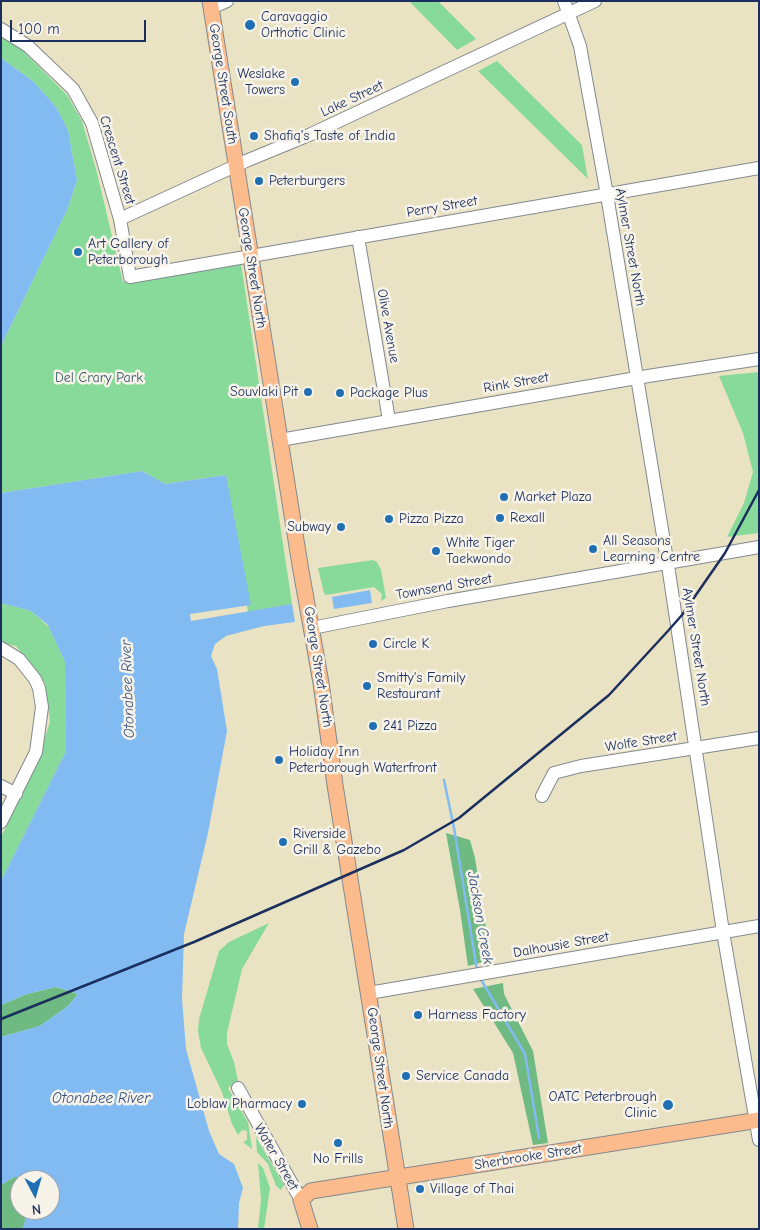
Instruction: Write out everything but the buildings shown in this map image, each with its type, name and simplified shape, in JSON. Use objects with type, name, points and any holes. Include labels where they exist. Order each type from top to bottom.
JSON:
[{"type":"main road","name":"George Street South","points":[[210,4],[235,166]]},
{"type":"main road","name":"George Street North","points":[[235,166],[312,628],[406,1229]]},
{"type":"main road","name":"Sherbrooke Street","points":[[301,1200],[311,1191],[757,1120]]},
{"type":"main road","points":[[376,1181],[387,1171],[392,1147]]},
{"type":"main road","name":"Water Street","points":[[301,1200],[310,1229]]},
{"type":"street","points":[[210,4],[227,1]]},
{"type":"street","name":"Lake Street","points":[[120,219],[317,131],[566,7],[595,1]]},
{"type":"street","name":"Aylmer Street North","points":[[566,7],[580,46],[606,195],[668,563],[723,932],[759,1140]]},
{"type":"street","name":"Crescent Street","points":[[2,28],[28,46],[73,89],[92,123],[120,219],[130,277]]},
{"type":"street","name":"Perry Street","points":[[130,277],[759,168]]},
{"type":"street","name":"Olive Avenue","points":[[358,237],[389,420]]},
{"type":"street","name":"Rink Street","points":[[280,440],[637,378],[759,359]]},
{"type":"street","name":"Townsend Street","points":[[312,628],[448,601],[759,547]]},
{"type":"street","points":[[1,648],[19,659],[35,678],[39,688],[42,707],[36,752],[1,822]]},
{"type":"street","name":"Wolfe Street","points":[[542,796],[554,773],[581,766],[759,738]]},
{"type":"street","points":[[1,786],[16,794]]},
{"type":"street","name":"Dalhousie Street","points":[[369,993],[759,926]]},
{"type":"street","name":"Water Street","points":[[238,1088],[301,1200]]},
{"type":"green space","points":[[409,1],[438,1],[476,39],[457,50]]},
{"type":"green space","name":"Del Crary Park","points":[[1,35],[15,43],[67,95],[82,121],[96,169],[123,282],[241,263],[292,604],[248,612],[226,475],[165,484],[142,471],[1,493],[1,346],[68,208],[77,180],[68,130],[56,107],[34,82],[1,58]]},
{"type":"green space","points":[[497,61],[582,145],[588,179],[478,71]]},
{"type":"green space","points":[[759,372],[759,533],[727,537],[744,503],[753,472],[743,433],[719,376]]},
{"type":"green space","points":[[373,560],[377,562],[381,570],[386,598],[381,601],[382,594],[374,587],[326,595],[324,593],[318,568]]},
{"type":"green space","points":[[1,603],[31,611],[49,627],[65,662],[66,751],[1,881],[1,837],[38,759],[50,722],[45,683],[16,646],[1,643]]},
{"type":"green space","points":[[446,833],[470,840],[475,858],[491,960],[468,966],[460,910]]},
{"type":"green space","points":[[269,923],[242,969],[227,1033],[227,1044],[234,1062],[238,1081],[228,1088],[248,1122],[252,1149],[243,1142],[247,1140],[247,1131],[242,1130],[238,1135],[232,1124],[222,1092],[201,1048],[198,1031],[199,1019],[219,951],[229,942]]},
{"type":"green space","points":[[503,983],[504,994],[533,1051],[548,1143],[533,1145],[513,1053],[473,989]]},
{"type":"green space","points":[[56,987],[78,994],[68,1006],[40,1026],[1,1037],[1,1005],[27,994]]},
{"type":"green space","points":[[256,1137],[284,1185],[281,1190],[276,1186],[268,1164],[257,1152]]},
{"type":"green space","points":[[258,1163],[263,1168],[270,1188],[264,1229],[258,1229],[261,1199]]},
{"type":"green space","points":[[10,1179],[10,1220],[25,1220],[23,1229],[1,1229],[1,1185]]},
{"type":"water","points":[[1,58],[34,82],[56,107],[68,130],[77,180],[68,208],[1,346]]},
{"type":"water","name":"Otonabee River","points":[[142,471],[165,484],[226,475],[251,605],[190,614],[191,621],[292,604],[295,622],[264,626],[226,636],[215,644],[211,656],[217,669],[227,731],[208,833],[184,934],[182,999],[186,1049],[209,1131],[219,1154],[234,1164],[243,1188],[239,1203],[238,1229],[23,1229],[25,1220],[60,1220],[60,1170],[10,1170],[10,1179],[1,1185],[1,1037],[40,1026],[68,1006],[78,994],[56,987],[27,994],[1,1005],[1,881],[66,751],[65,662],[48,625],[31,611],[1,603],[1,493]]},
{"type":"water","points":[[370,590],[372,603],[334,609],[332,597]]},
{"type":"waterway","name":"Jackson Creek","points":[[444,780],[454,828],[477,970]]},
{"type":"waterway","name":"Jackson Creek","points":[[480,978],[525,1054],[539,1138]]},
{"type":"railway","points":[[1,1019],[194,942],[404,850],[459,818],[609,695],[667,632],[682,615],[725,553],[759,490]]},
{"type":"place","name":"Caravaggio Orthotic Clinic","points":[[250,25]]},
{"type":"place","name":"Weslake Towers","points":[[295,82]]},
{"type":"place","name":"Shafiq's Taste of India","points":[[254,136]]},
{"type":"place","name":"Peterburgers","points":[[259,181]]},
{"type":"place","name":"Art Gallery of Peterborough","points":[[78,252]]},
{"type":"place","name":"Souvlaki Pit","points":[[308,392]]},
{"type":"place","name":"Package Plus","points":[[340,393]]},
{"type":"place","name":"Market Plaza","points":[[504,497]]},
{"type":"place","name":"Rexall","points":[[500,518]]},
{"type":"place","name":"Pizza Pizza","points":[[389,519]]},
{"type":"place","name":"Subway","points":[[341,527]]},
{"type":"place","name":"All Seasons Learning Centre","points":[[593,549]]},
{"type":"place","name":"White Tiger Taekwondo","points":[[436,551]]},
{"type":"place","name":"Circle K","points":[[373,644]]},
{"type":"place","name":"Smitty's Family Restaurant","points":[[367,686]]},
{"type":"place","name":"241 Pizza","points":[[373,726]]},
{"type":"place","name":"Holiday Inn Peterborough Waterfront","points":[[279,760]]},
{"type":"place","name":"Riverside Grill & Gazebo","points":[[283,842]]},
{"type":"place","name":"Harness Factory","points":[[418,1015]]},
{"type":"place","name":"Service Canada","points":[[406,1076]]},
{"type":"place","name":"Loblaw Pharmacy","points":[[302,1104]]},
{"type":"place","name":"OATC Peterbrough Clinic","points":[[668,1105]]},
{"type":"place","name":"No Frills","points":[[338,1143]]},
{"type":"place","name":"Village of Thai","points":[[420,1189]]}]
